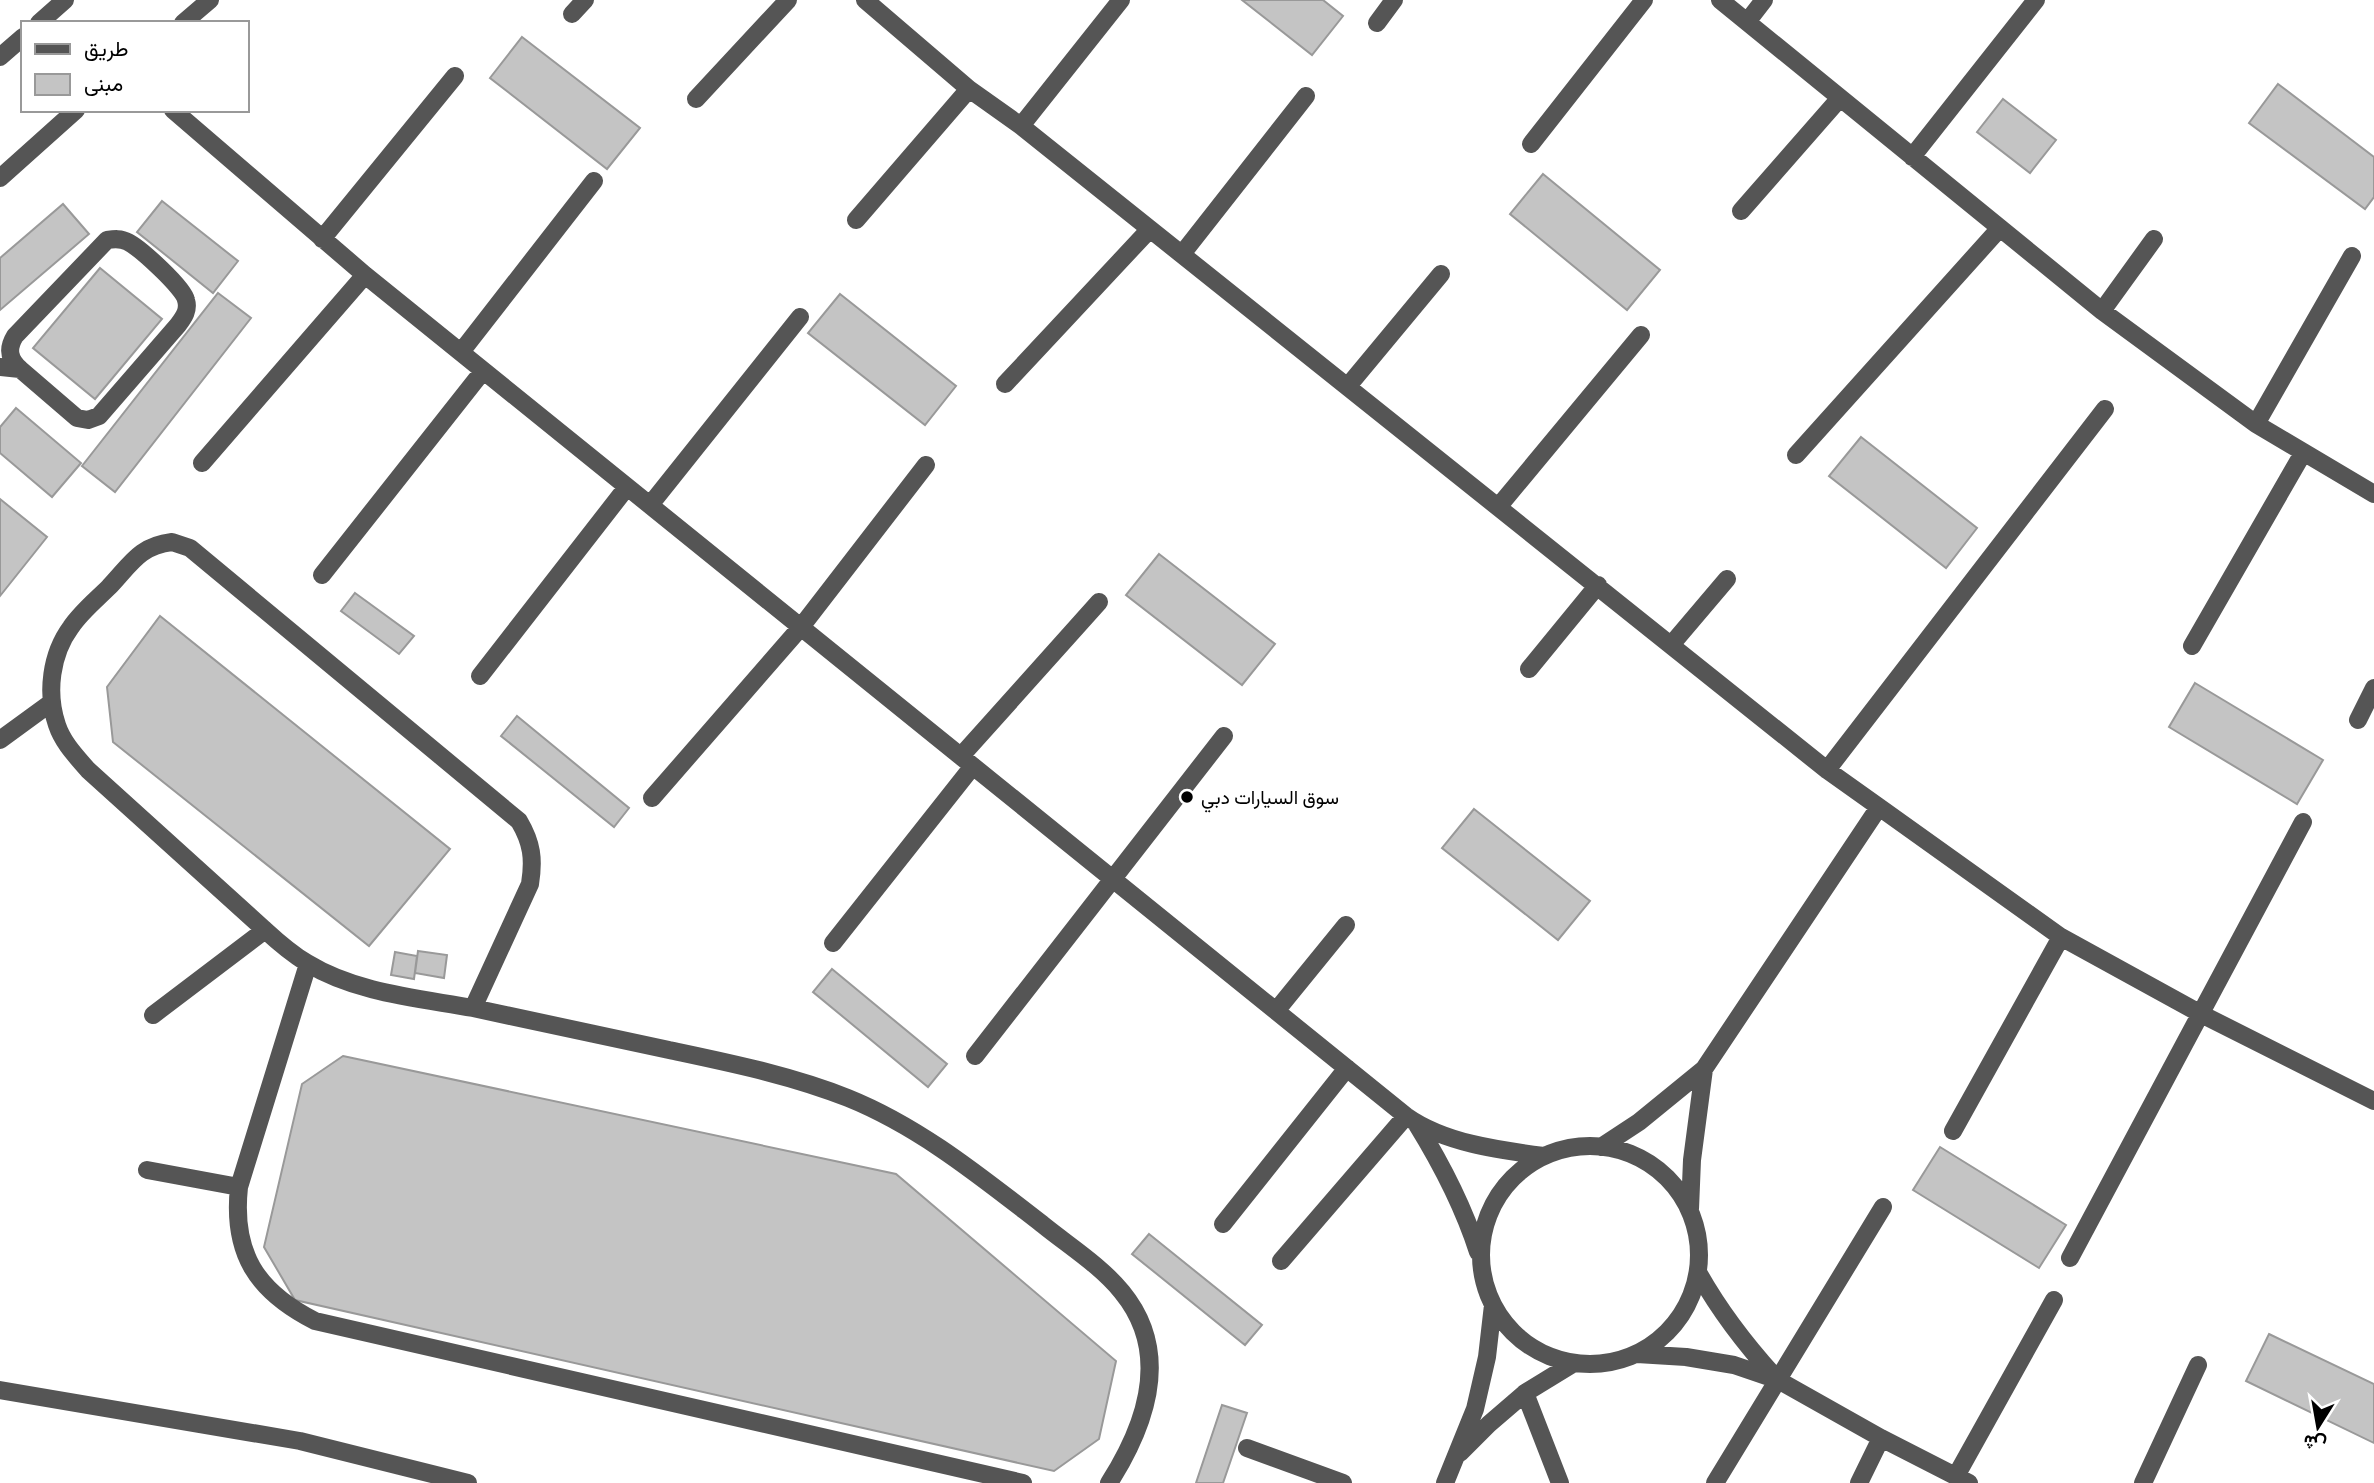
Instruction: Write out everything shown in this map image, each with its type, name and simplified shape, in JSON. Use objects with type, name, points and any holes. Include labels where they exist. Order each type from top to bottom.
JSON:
[{"type":"street","points":[[41,21],[65,0]]},
{"type":"street","points":[[185,21],[210,0]]},
{"type":"street","points":[[572,14],[586,0]]},
{"type":"street","points":[[696,99],[788,0]]},
{"type":"street","points":[[865,0],[969,89],[1021,126],[1828,770],[2061,937],[2201,1014],[2374,1101]]},
{"type":"street","points":[[1021,126],[1121,0]]},
{"type":"street","points":[[1377,23],[1394,0]]},
{"type":"street","points":[[1531,144],[1644,0]]},
{"type":"street","points":[[1720,0],[2102,311],[2256,424],[2374,494]]},
{"type":"street","points":[[1747,22],[1764,0]]},
{"type":"street","points":[[1912,157],[2036,0]]},
{"type":"street","points":[[0,57],[21,39]]},
{"type":"street","points":[[322,239],[455,76]]},
{"type":"street","points":[[856,220],[969,89]]},
{"type":"street","points":[[1181,254],[1306,96]]},
{"type":"street","points":[[1741,211],[1840,98]]},
{"type":"street","points":[[0,178],[74,112]]},
{"type":"street","points":[[175,112],[365,275],[1411,1120],[1443,1167],[1465,1212],[1493,1305],[1507,1326],[1527,1344],[1550,1356],[1574,1363],[1607,1363],[1637,1354],[1666,1334],[1687,1306],[1699,1274],[1700,1252],[1690,1209],[1668,1178],[1638,1157],[1601,1147],[1572,1148],[1544,1156],[1517,1174],[1496,1199],[1484,1228],[1481,1260]]},
{"type":"street","points":[[461,352],[594,181]]},
{"type":"street","points":[[1796,455],[2000,228]]},
{"type":"street","points":[[1006,384],[1150,229]]},
{"type":"street","points":[[2102,311],[2154,239]]},
{"type":"street","points":[[0,367],[20,369],[77,418],[89,420],[99,416],[178,325],[187,309],[186,299],[177,284],[128,241],[107,240],[15,336],[10,344],[9,354],[20,369]]},
{"type":"street","points":[[2256,424],[2352,256]]},
{"type":"street","points":[[1348,386],[1441,274]]},
{"type":"street","points":[[202,463],[365,275]]},
{"type":"street","points":[[650,505],[800,317]]},
{"type":"street","points":[[1499,506],[1642,335]]},
{"type":"street","points":[[322,575],[484,371]]},
{"type":"street","points":[[1828,770],[2105,408]]},
{"type":"street","points":[[2192,646],[2303,453]]},
{"type":"street","points":[[652,798],[801,627],[926,465]]},
{"type":"street","points":[[480,676],[627,487]]},
{"type":"street","points":[[473,1008],[530,884],[534,862],[530,840],[519,821],[190,548],[172,542],[154,544],[138,554],[71,627],[59,650],[52,675],[52,702],[58,727],[70,750],[88,770],[265,930],[308,964],[344,981],[801,1081],[896,1121],[940,1148],[1099,1268],[1123,1293],[1142,1324],[1150,1358],[1149,1394],[1139,1428],[1109,1483]]},
{"type":"street","points":[[1671,645],[1727,579]]},
{"type":"street","points":[[1529,669],[1598,585]]},
{"type":"street","points":[[833,943],[967,761],[1099,602]]},
{"type":"street","points":[[2358,720],[2374,688]]},
{"type":"street","points":[[0,740],[52,702]]},
{"type":"street","points":[[975,1056],[1224,736]]},
{"type":"street","points":[[1601,1147],[1639,1122],[1704,1069],[1879,807]]},
{"type":"street","points":[[2070,1258],[2303,822]]},
{"type":"street","points":[[1276,1011],[1346,925]]},
{"type":"street","points":[[153,1015],[265,930]]},
{"type":"street","points":[[1954,1131],[2061,937]]},
{"type":"street","points":[[308,964],[239,1186],[237,1208],[240,1237],[250,1264],[274,1294],[289,1307],[315,1321],[1023,1483]]},
{"type":"street","points":[[1223,1224],[1348,1068]]},
{"type":"street","points":[[1690,1209],[1692,1160],[1704,1069]]},
{"type":"street","points":[[1411,1120],[1458,1139],[1500,1150],[1544,1156]]},
{"type":"street","points":[[1281,1261],[1411,1120]]},
{"type":"street","points":[[147,1170],[239,1186]]},
{"type":"street","points":[[1715,1483],[1883,1207]]},
{"type":"street","points":[[1699,1274],[1721,1313],[1778,1380]]},
{"type":"street","points":[[1637,1354],[1686,1357],[1722,1363],[1778,1380],[1962,1480],[2054,1300]]},
{"type":"street","points":[[1445,1483],[1475,1409],[1488,1357],[1493,1305]]},
{"type":"street","points":[[1455,1458],[1489,1424],[1525,1394],[1574,1363]]},
{"type":"street","points":[[2143,1483],[2198,1365]]},
{"type":"street","points":[[0,1390],[300,1441],[468,1483]]},
{"type":"street","points":[[1525,1394],[1560,1483]]},
{"type":"street","points":[[1859,1483],[1881,1438]]},
{"type":"street","points":[[1247,1448],[1343,1483]]},
{"type":"building","points":[[1242,0],[1323,0],[1343,16],[1312,55]]},
{"type":"building","points":[[522,37],[640,128],[607,169],[490,78]]},
{"type":"building","points":[[2278,84],[2374,157],[2374,197],[2365,209],[2249,123]]},
{"type":"building","points":[[2003,99],[2056,140],[2030,173],[1977,132]]},
{"type":"building","points":[[1543,174],[1660,270],[1627,310],[1510,214]]},
{"type":"building","points":[[162,201],[238,261],[213,293],[137,232]]},
{"type":"building","points":[[63,204],[89,234],[0,310],[0,258]]},
{"type":"building","points":[[100,268],[162,319],[95,399],[33,348]]},
{"type":"building","points":[[218,293],[251,318],[115,492],[82,466]]},
{"type":"building","points":[[840,294],[956,386],[925,425],[808,333]]},
{"type":"building","points":[[16,408],[81,463],[52,497],[0,453],[0,427]]},
{"type":"building","points":[[1861,437],[1977,528],[1946,568],[1829,476]]},
{"type":"building","points":[[0,499],[47,537],[0,596]]},
{"type":"building","points":[[1159,554],[1275,644],[1242,685],[1126,595]]},
{"type":"building","points":[[355,593],[414,636],[399,654],[341,611]]},
{"type":"building","points":[[160,616],[450,849],[369,946],[113,742],[107,687]]},
{"type":"building","points":[[2195,683],[2323,760],[2297,804],[2169,727]]},
{"type":"building","points":[[517,716],[629,808],[614,827],[501,736]]},
{"type":"building","points":[[1474,809],[1590,901],[1558,940],[1442,848]]},
{"type":"building","points":[[418,951],[447,955],[444,978],[415,973]]},
{"type":"building","points":[[395,952],[417,956],[414,979],[391,975]]},
{"type":"building","points":[[832,969],[947,1064],[928,1087],[813,992]]},
{"type":"building","points":[[343,1056],[896,1174],[1116,1361],[1099,1439],[1054,1471],[295,1300],[264,1247],[302,1084]]},
{"type":"building","points":[[1940,1147],[2066,1225],[2039,1268],[1913,1190]]},
{"type":"building","points":[[1149,1234],[1262,1325],[1245,1345],[1132,1254]]},
{"type":"building","points":[[2269,1334],[2374,1384],[2374,1443],[2246,1381]]},
{"type":"building","points":[[1222,1405],[1247,1413],[1223,1483],[1196,1483]]},
{"type":"place","name":"سوق السيارات دبي","points":[[1187,797]]}]
